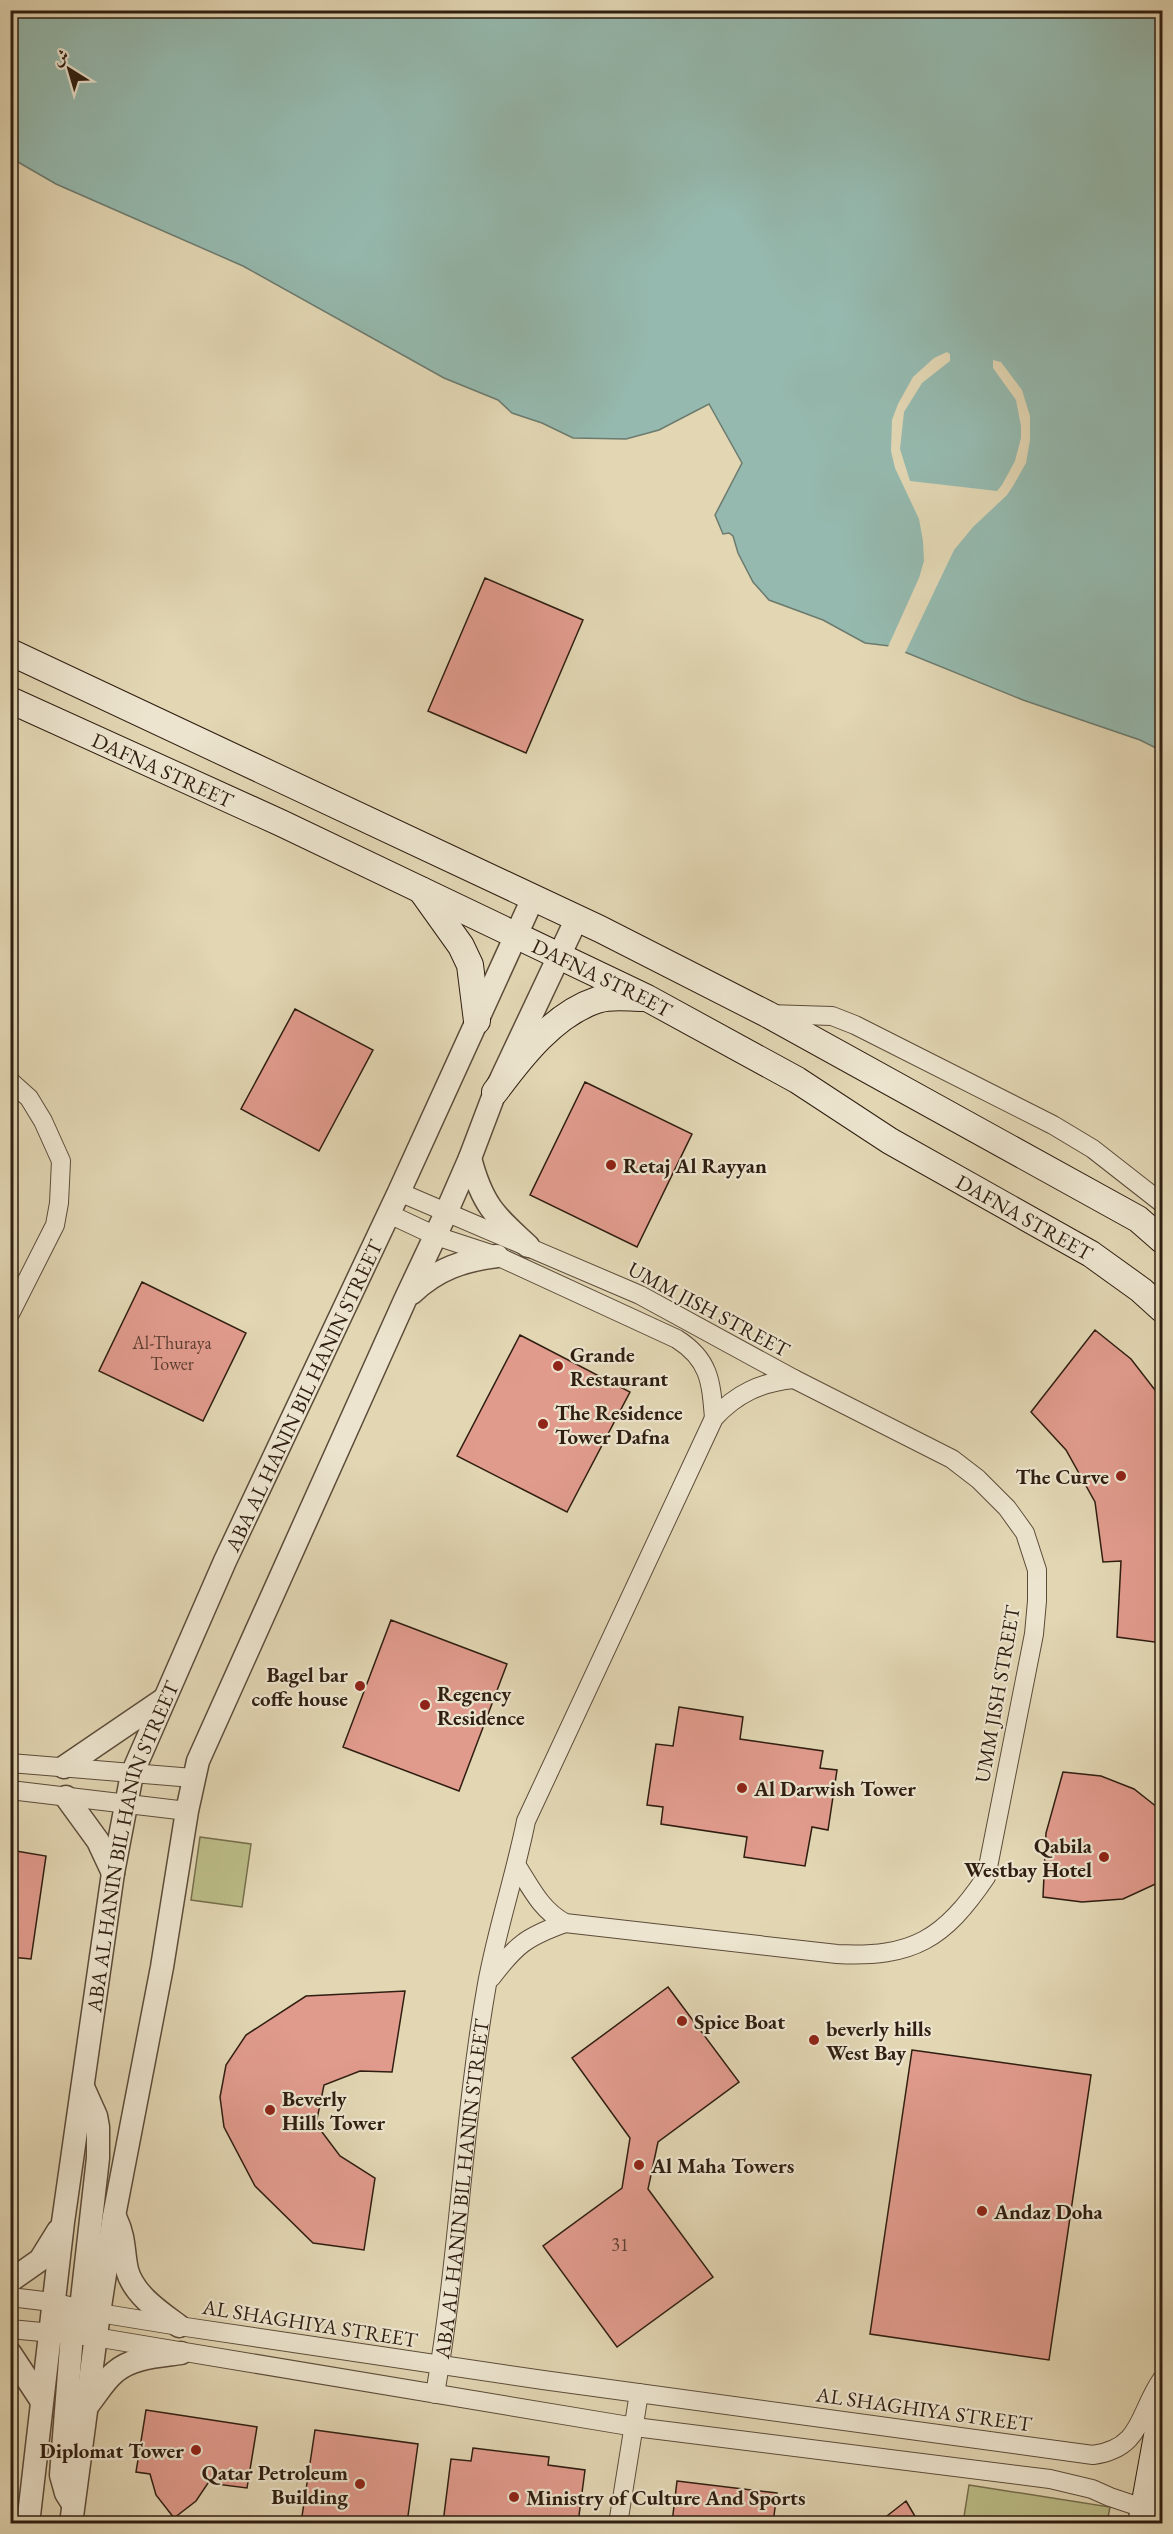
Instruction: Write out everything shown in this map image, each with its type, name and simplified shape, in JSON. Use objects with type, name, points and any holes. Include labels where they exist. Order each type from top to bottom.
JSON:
[{"type":"main road","name":"DAFNA STREET","points":[[10,652],[577,918],[767,1014],[1138,1219],[1162,1240]]},
{"type":"main road","name":"DAFNA STREET","points":[[10,700],[560,955],[647,998],[797,1080],[890,1141],[1091,1254],[1125,1277],[1162,1310]]},
{"type":"main road","points":[[421,890],[460,946],[470,966],[477,1021]]},
{"type":"main road","points":[[495,1092],[518,1062],[538,1042],[561,1021],[580,1008],[599,999],[647,998]]},
{"type":"main road","points":[[1125,1212],[1162,1219]]},
{"type":"main road","points":[[1142,2516],[1162,2408]]},
{"type":"street","name":"ABA AL HANIN BIL HANIN STREET","points":[[28,2523],[48,2332],[63,2222],[113,1873],[132,1774],[225,1561],[389,1214],[533,898]]},
{"type":"street","name":"ABA AL HANIN BIL HANIN STREET","points":[[73,2514],[95,2337],[90,2311],[114,2216],[162,1967],[193,1778],[208,1737],[436,1236],[470,1158],[495,1092],[577,918]]},
{"type":"street","name":"DAFNA STREET","points":[[767,1014],[832,1016],[855,1025],[1053,1125],[1093,1149],[1162,1203]]},
{"type":"street","points":[[10,1081],[29,1098],[61,1161],[60,1203],[55,1225],[10,1314]]},
{"type":"street","points":[[470,1158],[477,1187],[487,1205],[498,1219],[528,1246]]},
{"type":"street","name":"UMM JISH STREET","points":[[399,1192],[640,1295],[794,1379],[952,1459],[978,1479],[1025,1533],[1037,1570],[1034,1634],[986,1877],[965,1908],[935,1934],[905,1949],[871,1956],[565,1923],[538,1932],[522,1942],[507,1957],[487,1984]]},
{"type":"street","name":"ABA AL HANIN BIL HANIN STREET","points":[[389,1214],[436,1236],[497,1256],[690,1347],[705,1368],[712,1384],[714,1418]]},
{"type":"street","points":[[405,1300],[423,1282],[446,1268],[471,1259],[497,1256]]},
{"type":"street","name":"ABA AL HANIN BIL HANIN STREET","points":[[435,2394],[441,2365],[457,2237],[469,2110],[487,1984],[505,1903],[517,1866],[525,1821],[714,1418],[724,1407],[750,1389],[771,1382],[794,1379]]},
{"type":"street","points":[[64,1767],[164,1700]]},
{"type":"street","points":[[10,1762],[193,1778]]},
{"type":"street","points":[[10,1790],[187,1810]]},
{"type":"street","points":[[66,1797],[93,1833],[113,1873]]},
{"type":"street","points":[[517,1866],[541,1904],[551,1915],[565,1923]]},
{"type":"street","points":[[83,2087],[96,2116],[98,2127],[90,2311]]},
{"type":"street","points":[[114,2216],[122,2232],[127,2270],[132,2282],[154,2308],[179,2326]]},
{"type":"street","points":[[10,2281],[40,2260],[53,2242],[63,2222]]},
{"type":"street","name":"AL SHAGHIYA STREET","points":[[10,2297],[52,2302],[179,2326],[441,2365],[1093,2455],[1118,2448],[1136,2433],[1150,2398],[1162,2379]]},
{"type":"street","points":[[52,2302],[64,2312],[72,2334],[61,2475],[73,2514]]},
{"type":"street","points":[[10,2329],[95,2337],[635,2427],[1050,2479],[1092,2489],[1142,2516]]},
{"type":"street","points":[[10,2353],[41,2400]]},
{"type":"street","points":[[87,2406],[106,2381],[123,2367],[139,2360],[181,2353]]},
{"type":"street","points":[[618,2523],[639,2393]]},
{"type":"green space","points":[[200,1837],[251,1844],[242,1907],[191,1900]]},
{"type":"green space","points":[[969,2485],[1110,2507],[1107,2523],[963,2523]]},
{"type":"water","points":[[11,11],[1162,11],[1162,751],[1140,740],[1023,700],[890,646],[865,643],[823,620],[769,600],[753,582],[738,553],[733,536],[729,533],[723,534],[715,515],[742,463],[709,404],[659,430],[626,439],[573,438],[542,423],[512,413],[498,400],[444,378],[243,266],[56,184],[11,158]]},
{"type":"pier","points":[[947,352],[950,354],[950,361],[922,383],[904,412],[900,449],[910,481],[997,491],[1002,485],[1015,461],[1021,438],[1021,426],[1016,400],[993,368],[993,360],[1001,362],[1022,390],[1030,416],[1030,440],[1026,463],[1007,495],[973,527],[954,550],[904,655],[887,649],[919,578],[924,561],[923,541],[919,519],[895,468],[891,451],[892,420],[913,377],[934,358]]},
{"type":"building","points":[[485,578],[583,620],[526,753],[428,711]]},
{"type":"building","points":[[295,1009],[373,1050],[319,1151],[241,1109]]},
{"type":"building","name":"Retaj Al Rayyan","points":[[585,1082],[692,1134],[637,1247],[530,1195]]},
{"type":"building","points":[[142,1282],[246,1333],[203,1421],[99,1371]]},
{"type":"building","name":"The Curve","points":[[1095,1330],[1131,1359],[1162,1399],[1162,1643],[1117,1637],[1121,1561],[1103,1562],[1095,1502],[1066,1450],[1031,1412]]},
{"type":"building","name":"The Residence Tower Dafna","points":[[520,1335],[630,1392],[567,1512],[457,1456]]},
{"type":"building","name":"Regency Residence","points":[[391,1620],[507,1664],[459,1791],[343,1747]]},
{"type":"building","name":"Al Darwish Tower","points":[[679,1707],[743,1717],[740,1739],[823,1751],[820,1768],[837,1770],[828,1830],[812,1827],[805,1866],[744,1857],[747,1837],[661,1824],[663,1807],[647,1805],[656,1744],[673,1746]]},
{"type":"building","name":"Qabila Westbay Hotel","points":[[1063,1772],[1101,1776],[1134,1789],[1162,1811],[1162,1881],[1123,1899],[1082,1902],[1043,1897],[1046,1833]]},
{"type":"building","points":[[10,1850],[46,1856],[31,1959],[10,1957]]},
{"type":"building","name":"Al Maha Towers","points":[[668,1987],[739,2082],[658,2142],[648,2189],[713,2277],[617,2347],[543,2246],[622,2188],[630,2138],[572,2058]]},
{"type":"building","name":"Beverly Hills Tower","points":[[405,1991],[392,2072],[360,2071],[324,2085],[316,2124],[340,2156],[375,2178],[364,2250],[313,2243],[255,2186],[224,2127],[220,2097],[226,2065],[246,2035],[306,1996]]},
{"type":"building","points":[[912,2050],[1091,2075],[1049,2360],[870,2334]]},
{"type":"building","name":"Diplomat Tower","points":[[146,2410],[257,2427],[247,2488],[208,2483],[196,2501],[174,2518],[156,2495],[150,2474],[136,2472]]},
{"type":"building","name":"Qatar Petroleum Building","points":[[315,2430],[418,2444],[407,2523],[301,2523]]},
{"type":"building","name":"Ministry of Culture And Sports","points":[[473,2448],[549,2457],[548,2465],[585,2470],[578,2523],[443,2523],[451,2459],[471,2461]]},
{"type":"building","points":[[677,2481],[777,2493],[773,2523],[672,2523]]},
{"type":"building","points":[[906,2501],[919,2523],[878,2523]]},
{"type":"place","name":"Retaj Al Rayyan","points":[[611,1165]]},
{"type":"place","name":"Grande Restaurant","points":[[558,1366]]},
{"type":"place","name":"The Residence Tower Dafna","points":[[543,1424]]},
{"type":"place","name":"The Curve","points":[[1121,1476]]},
{"type":"place","name":"Bagel bar coffe house","points":[[360,1686]]},
{"type":"place","name":"Regency Residence","points":[[425,1705]]},
{"type":"place","name":"Al Darwish Tower","points":[[742,1788]]},
{"type":"place","name":"Qabila Westbay Hotel","points":[[1104,1857]]},
{"type":"place","name":"Spice Boat","points":[[682,2021]]},
{"type":"place","name":"beverly hills West Bay","points":[[814,2040]]},
{"type":"place","name":"Beverly Hills Tower","points":[[270,2110]]},
{"type":"place","name":"Al Maha Towers","points":[[639,2165]]},
{"type":"place","name":"Andaz Doha","points":[[982,2211]]},
{"type":"place","name":"Diplomat Tower","points":[[196,2450]]},
{"type":"place","name":"Qatar Petroleum Building","points":[[360,2484]]},
{"type":"place","name":"Ministry of Culture And Sports","points":[[514,2497]]}]
